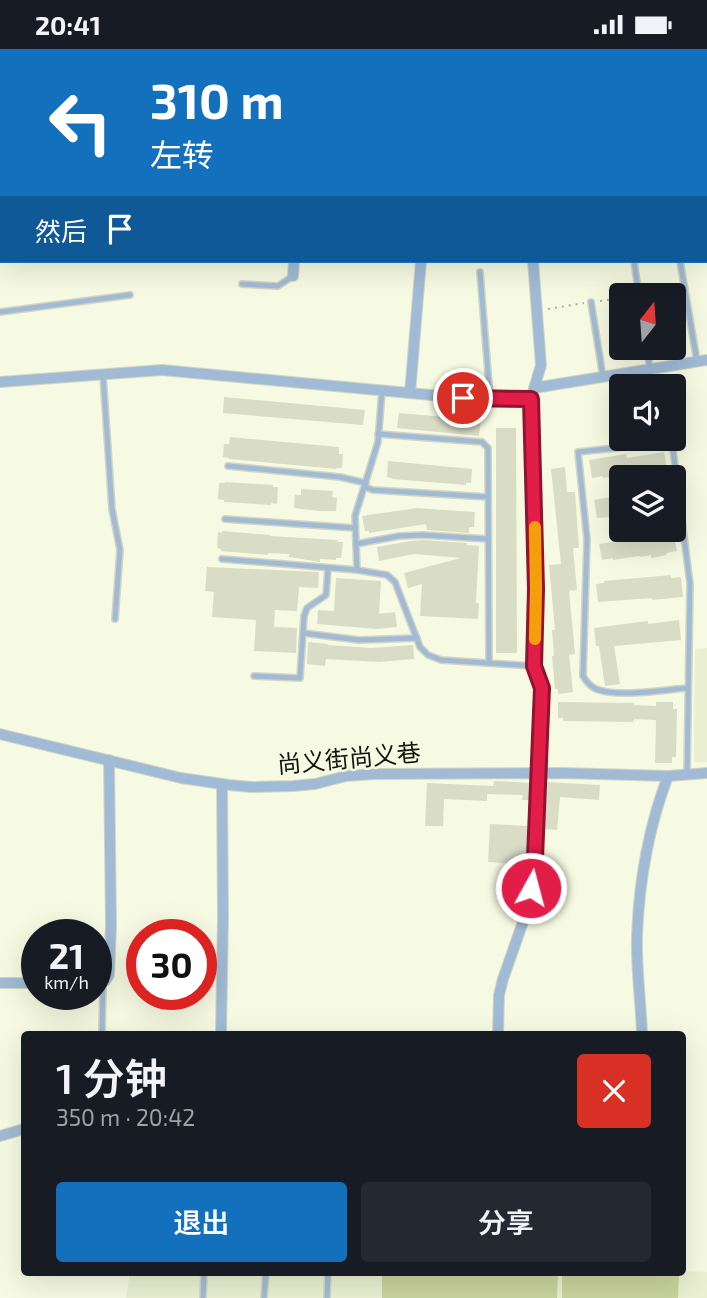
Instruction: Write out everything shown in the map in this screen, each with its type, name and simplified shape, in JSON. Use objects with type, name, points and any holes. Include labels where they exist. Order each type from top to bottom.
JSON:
[{"type":"street","points":[[293,276],[294,263]]},
{"type":"street","points":[[410,393],[421,263]]},
{"type":"street","points":[[498,1031],[499,995],[524,919],[531,888],[540,773],[542,688],[534,666],[536,589],[531,399],[541,365],[533,263]]},
{"type":"street","points":[[534,388],[702,361]]},
{"type":"street","points":[[0,382],[162,370],[463,398],[531,399]]},
{"type":"street","name":"尚义街尚义巷","points":[[0,734],[181,778],[251,787],[315,784],[360,775],[540,773],[668,776],[707,773]]},
{"type":"street","points":[[109,760],[111,919]]},
{"type":"street","points":[[642,1031],[637,954],[638,917],[651,832],[668,776]]},
{"type":"street","points":[[221,1031],[222,784]]},
{"type":"street","points":[[0,983],[21,983]]},
{"type":"street","points":[[0,1136],[21,1130]]},
{"type":"lane","points":[[635,263],[638,283]]},
{"type":"lane","points":[[680,263],[702,361]]},
{"type":"lane","points":[[480,272],[490,398]]},
{"type":"lane","points":[[242,284],[278,286],[293,276]]},
{"type":"lane","points":[[0,312],[130,295]]},
{"type":"lane","points":[[591,302],[603,377]]},
{"type":"lane","points":[[649,361],[650,369]]},
{"type":"lane","points":[[103,375],[112,509],[120,550],[115,619]]},
{"type":"lane","points":[[357,570],[355,516],[378,442],[383,390]]},
{"type":"lane","points":[[378,433],[482,442],[488,448],[489,663]]},
{"type":"lane","points":[[687,688],[619,693],[601,691],[589,684],[583,676],[587,554],[578,452],[672,442],[690,584],[687,775]]},
{"type":"lane","points":[[228,466],[340,477],[373,490],[488,497]]},
{"type":"lane","points":[[225,519],[355,528]]},
{"type":"lane","points":[[356,544],[399,536],[423,535],[488,539]]},
{"type":"lane","points":[[222,559],[387,575],[394,582],[424,652],[432,658],[534,666]]},
{"type":"lane","points":[[254,676],[300,678],[306,610],[326,595],[328,568]]},
{"type":"lane","points":[[303,633],[359,640],[417,638]]},
{"type":"lane","points":[[101,1010],[102,1031]]},
{"type":"lane","points":[[203,1298],[204,1276]]},
{"type":"lane","points":[[264,1298],[265,1276]]},
{"type":"lane","points":[[327,1298],[328,1276]]},
{"type":"path","points":[[537,311],[609,299]]},
{"type":"shaded area","points":[[707,648],[707,762],[694,762],[695,649]]},
{"type":"shaded area","points":[[686,1271],[707,1272],[707,1298],[126,1298],[129,1276],[686,1276]]},
{"type":"green space","points":[[382,1276],[558,1276],[557,1298],[382,1298]]},
{"type":"green space","points":[[562,1276],[679,1276],[678,1298],[562,1298]]},
{"type":"building","points":[[224,397],[365,410],[363,425],[223,413]]},
{"type":"building","points":[[399,413],[481,420],[479,436],[397,428]]},
{"type":"building","points":[[496,428],[516,428],[517,653],[496,653]]},
{"type":"building","points":[[230,437],[339,447],[339,454],[343,454],[342,468],[229,459],[223,457],[224,444],[229,444]]},
{"type":"building","points":[[664,452],[666,465],[609,465],[609,477],[592,478],[589,460],[626,454],[627,458]]},
{"type":"building","points":[[388,461],[472,469],[471,483],[466,485],[392,479],[387,477]]},
{"type":"building","points":[[565,467],[567,492],[575,492],[579,548],[573,548],[577,590],[569,591],[575,654],[569,655],[573,692],[558,694],[558,689],[555,689],[552,656],[552,630],[555,630],[549,565],[561,564],[551,469]]},
{"type":"building","points":[[219,483],[278,487],[277,504],[224,502],[218,499]]},
{"type":"building","points":[[301,489],[333,491],[332,497],[337,498],[336,511],[294,508],[295,495],[301,495]]},
{"type":"building","points":[[609,497],[609,517],[597,518],[594,500]]},
{"type":"building","points":[[417,508],[475,512],[474,527],[469,527],[469,533],[427,530],[426,524],[369,533],[365,531],[362,516]]},
{"type":"building","points":[[218,532],[338,540],[337,542],[343,542],[341,558],[320,559],[320,562],[289,557],[289,554],[221,551],[217,548]]},
{"type":"building","points":[[423,540],[479,546],[476,603],[479,603],[478,619],[420,616],[422,584],[408,588],[404,573],[461,558],[414,554],[379,561],[377,547]]},
{"type":"building","points":[[675,542],[677,551],[651,558],[651,555],[602,560],[599,544]]},
{"type":"building","points":[[207,567],[319,572],[318,588],[299,587],[297,611],[275,610],[274,627],[297,628],[296,653],[254,651],[256,620],[212,617],[214,592],[205,591]]},
{"type":"building","points":[[671,575],[671,578],[681,577],[683,597],[598,602],[596,584],[604,581]]},
{"type":"building","points":[[336,578],[381,581],[379,614],[395,612],[397,627],[377,629],[317,624],[318,610],[334,611]]},
{"type":"building","points":[[679,620],[681,640],[614,646],[620,684],[605,686],[594,628]]},
{"type":"building","points":[[308,642],[372,648],[413,645],[414,659],[379,662],[326,659],[325,666],[307,664]]},
{"type":"building","points":[[558,702],[634,703],[656,706],[656,702],[673,702],[673,709],[677,709],[676,757],[672,757],[672,763],[655,763],[656,720],[563,721],[563,718],[558,718]]},
{"type":"building","points":[[494,781],[532,783],[531,800],[522,800],[523,795],[487,794],[487,801],[444,799],[443,826],[425,826],[427,783],[493,786]]},
{"type":"building","points":[[547,782],[600,785],[599,800],[560,797],[557,830],[544,829]]},
{"type":"building","points":[[490,824],[529,826],[527,864],[488,862]]},
{"type":"slow traffic","points":[[535,527],[535,639]]},
{"type":"route","points":[[463,398],[531,399],[536,589],[534,666],[542,688],[540,773],[531,888]]}]
